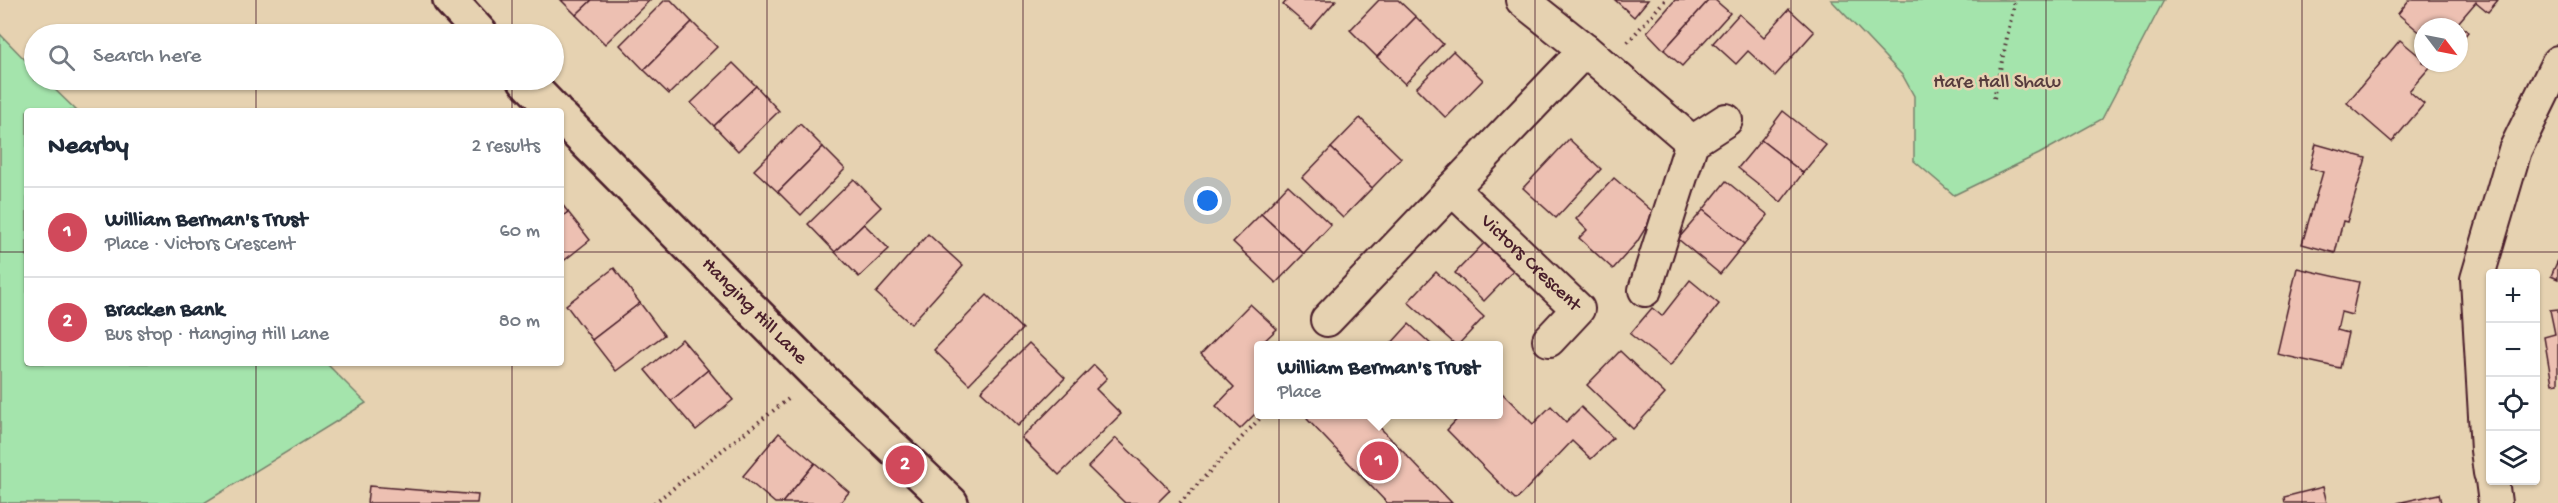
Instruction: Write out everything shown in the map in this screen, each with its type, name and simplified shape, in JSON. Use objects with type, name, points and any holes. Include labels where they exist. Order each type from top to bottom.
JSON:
[{"type":"street","points":[[450,0],[473,24]]},
{"type":"street","points":[[1522,0],[1692,142]]},
{"type":"street","points":[[1327,320],[1452,189],[1595,59]]},
{"type":"street","points":[[2486,433],[2477,279],[2515,150],[2558,63]]},
{"type":"street","points":[[535,90],[552,108]]},
{"type":"street","name":"Hanging Hill Lane","points":[[564,120],[818,376],[951,503]]},
{"type":"street","points":[[1644,290],[1692,142],[1726,120]]},
{"type":"street","name":"Victors Crescent","points":[[1452,189],[1578,309],[1549,340]]},
{"type":"street","points":[[2493,485],[2495,503]]},
{"type":"path","points":[[1595,59],[1665,0]]},
{"type":"path","points":[[1994,98],[2015,0]]},
{"type":"path","points":[[654,503],[818,376]]},
{"type":"path","points":[[1180,503],[1259,419]]},
{"type":"green space","name":"Hare Hall Shaw","points":[[1831,0],[2164,0],[2102,119],[2039,154],[1954,195],[1914,161],[1914,96],[1903,76]]},
{"type":"green space","points":[[0,34],[24,59],[24,90],[55,90],[74,108],[24,108],[24,366],[329,366],[366,403],[204,503],[0,503]]},
{"type":"building","points":[[561,0],[592,0],[576,15]]},
{"type":"building","points":[[592,0],[650,0],[605,44],[576,15]]},
{"type":"building","points":[[665,0],[671,0],[692,22],[644,70],[620,45]]},
{"type":"building","points":[[1287,0],[1336,0],[1311,29],[1283,5]]},
{"type":"building","points":[[1379,0],[1398,0],[1416,17],[1377,57],[1350,30]]},
{"type":"building","points":[[1615,0],[1648,0],[1634,17]]},
{"type":"building","points":[[1675,0],[1709,0],[1664,50],[1647,32]]},
{"type":"building","points":[[1709,0],[1715,0],[1730,13],[1682,66],[1664,50]]},
{"type":"building","points":[[2409,0],[2498,0],[2488,12],[2476,2],[2462,18],[2414,18],[2414,27],[2398,14]]},
{"type":"building","points":[[1789,9],[1814,32],[1775,76],[1748,51],[1736,64],[1713,43],[1739,14],[1764,37]]},
{"type":"building","points":[[1416,17],[1443,44],[1405,84],[1377,57]]},
{"type":"building","points":[[692,22],[717,47],[669,94],[644,70]]},
{"type":"building","points":[[2400,40],[2414,52],[2414,72],[2426,72],[2409,91],[2424,104],[2392,142],[2347,103]]},
{"type":"building","points":[[1453,51],[1483,80],[1446,118],[1416,88]]},
{"type":"building","points":[[733,63],[756,86],[714,126],[691,103]]},
{"type":"building","points":[[756,86],[779,111],[738,151],[714,126]]},
{"type":"building","points":[[1783,111],[1826,145],[1803,173],[1761,140]]},
{"type":"building","points":[[1360,118],[1401,158],[1372,188],[1331,148]]},
{"type":"building","points":[[800,124],[823,147],[778,192],[754,170]]},
{"type":"building","points":[[1569,139],[1601,169],[1556,218],[1523,188]]},
{"type":"building","points":[[1761,140],[1803,173],[1781,202],[1738,168]]},
{"type":"building","points":[[2316,144],[2366,158],[2347,222],[2343,221],[2335,253],[2302,244],[2323,172],[2310,168]]},
{"type":"building","points":[[823,147],[845,169],[801,215],[778,192]]},
{"type":"building","points":[[1331,148],[1372,188],[1343,218],[1302,178]]},
{"type":"building","points":[[1614,178],[1652,211],[1648,224],[1637,242],[1613,269],[1579,238],[1587,230],[1576,219]]},
{"type":"building","points":[[854,179],[881,207],[835,252],[808,224]]},
{"type":"building","points":[[1726,181],[1768,215],[1744,244],[1703,210]]},
{"type":"building","points":[[1288,185],[1331,225],[1304,254],[1261,214]]},
{"type":"building","points":[[1703,210],[1744,244],[1720,274],[1678,239]]},
{"type":"building","points":[[568,212],[590,240],[564,261],[564,215]]},
{"type":"building","points":[[1261,214],[1304,254],[1276,283],[1233,242]]},
{"type":"building","points":[[864,224],[889,249],[859,277],[835,252]]},
{"type":"building","points":[[928,234],[963,266],[911,324],[876,293]]},
{"type":"building","points":[[1487,240],[1516,268],[1484,301],[1455,273]]},
{"type":"building","points":[[2558,260],[2558,279],[2551,276]]},
{"type":"building","points":[[614,268],[640,303],[592,340],[566,305]]},
{"type":"building","points":[[2297,268],[2359,282],[2352,315],[2341,312],[2337,330],[2348,333],[2340,368],[2277,354]]},
{"type":"building","points":[[1436,272],[1484,317],[1462,341],[1451,341],[1408,302]]},
{"type":"building","points":[[1690,280],[1719,304],[1670,366],[1630,334],[1652,308],[1662,316]]},
{"type":"building","points":[[987,295],[1022,329],[969,384],[934,350]]},
{"type":"building","points":[[640,303],[664,335],[616,371],[592,340]]},
{"type":"building","points":[[1250,304],[1277,329],[1264,341],[1254,341],[1254,415],[1240,429],[1216,406],[1234,387],[1201,354]]},
{"type":"building","points":[[2558,309],[2558,383],[2552,384],[2544,337],[2555,334],[2550,310]]},
{"type":"building","points":[[1409,324],[1428,341],[1394,341]]},
{"type":"building","points":[[682,339],[708,370],[671,401],[645,370]]},
{"type":"building","points":[[1029,343],[1065,378],[1018,426],[981,391]]},
{"type":"building","points":[[1620,351],[1665,394],[1633,429],[1587,385]]},
{"type":"building","points":[[1094,365],[1107,378],[1096,389],[1121,414],[1059,475],[1022,438]]},
{"type":"building","points":[[708,370],[733,400],[696,430],[671,401]]},
{"type":"building","points":[[1503,394],[1533,424],[1551,406],[1566,422],[1581,407],[1613,438],[1591,459],[1572,441],[1516,500],[1447,430],[1457,419],[1503,419]]},
{"type":"building","points":[[1307,419],[1372,419],[1452,503],[1387,503]]},
{"type":"building","points":[[779,433],[815,463],[782,503],[775,503],[743,476]]},
{"type":"building","points":[[1116,438],[1170,490],[1157,503],[1125,503],[1088,467]]},
{"type":"building","points":[[815,463],[849,492],[840,503],[782,503]]},
{"type":"building","points":[[369,486],[478,495],[477,503],[367,503]]},
{"type":"building","points":[[2323,487],[2327,503],[2285,503],[2284,497]]},
{"type":"building","points":[[2439,494],[2441,503],[2397,503]]},
{"type":"place","name":"William Berman's Trust","points":[[1379,461]]},
{"type":"place","name":"Bracken Bank","points":[[905,465]]}]
